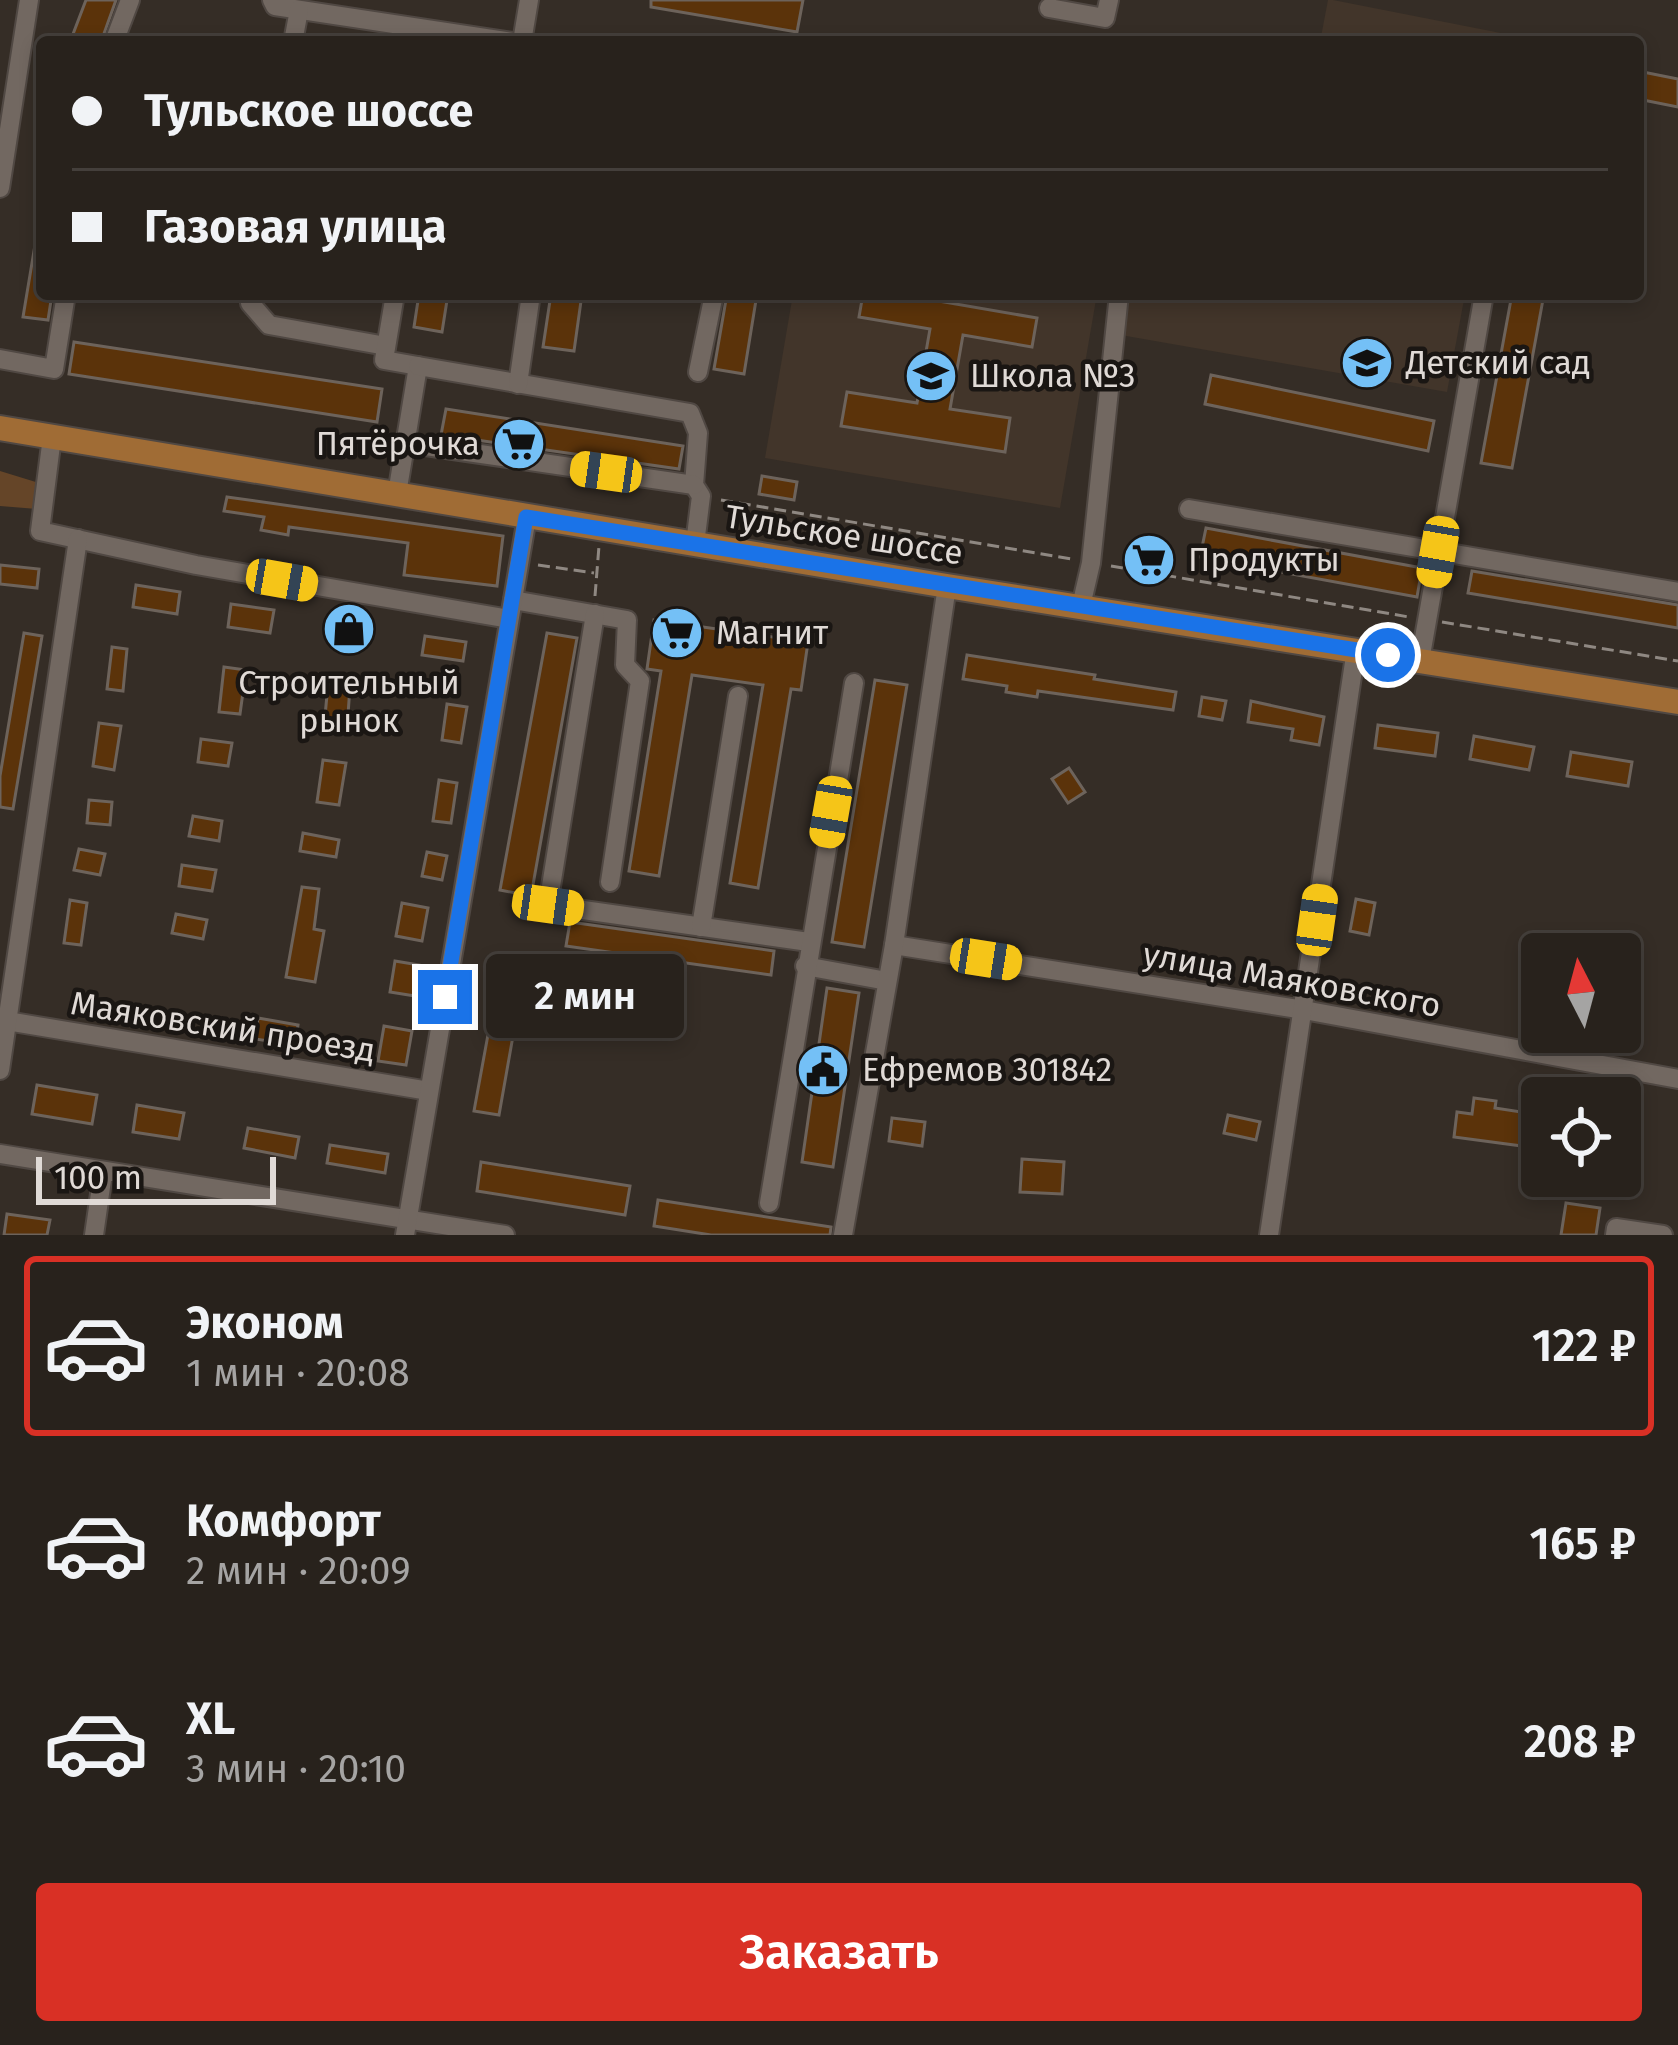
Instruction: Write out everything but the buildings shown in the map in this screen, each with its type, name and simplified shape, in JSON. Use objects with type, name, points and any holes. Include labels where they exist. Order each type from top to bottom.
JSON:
[{"type":"main road","name":"Тульское шоссе","points":[[0,428],[1678,702]]},
{"type":"street","points":[[0,188],[29,0]]},
{"type":"street","points":[[117,36],[130,0]]},
{"type":"street","points":[[272,0],[275,6],[436,36]]},
{"type":"street","points":[[523,36],[529,0]]},
{"type":"street","points":[[1048,8],[1105,18],[1109,0]]},
{"type":"street","points":[[294,36],[299,10]]},
{"type":"street","points":[[0,358],[54,369],[66,300]]},
{"type":"street","points":[[251,300],[268,326],[386,346]]},
{"type":"street","points":[[394,300],[384,360],[690,413],[698,433],[695,544]]},
{"type":"street","points":[[518,383],[530,300]]},
{"type":"street","points":[[698,372],[713,300]]},
{"type":"street","points":[[1081,606],[1091,563],[1118,300]]},
{"type":"street","points":[[1420,661],[1483,300]]},
{"type":"street","points":[[397,494],[418,366]]},
{"type":"street","points":[[52,437],[40,531],[196,566],[511,610],[627,620],[625,664],[640,681],[610,882]]},
{"type":"street","points":[[404,443],[697,491]]},
{"type":"street","points":[[1190,509],[1678,592]]},
{"type":"street","points":[[406,1227],[526,517]]},
{"type":"street","points":[[0,1070],[78,539]]},
{"type":"street","points":[[844,1235],[894,945],[947,586]]},
{"type":"street","points":[[595,614],[548,905],[809,942]]},
{"type":"street","points":[[1269,1235],[1356,650]]},
{"type":"street","points":[[770,1203],[854,683]]},
{"type":"street","points":[[700,927],[738,696]]},
{"type":"street","name":"улица Маяковского","points":[[894,945],[1304,1010],[1678,1078]]},
{"type":"street","points":[[805,966],[887,981]]},
{"type":"street","name":"Маяковский проезд","points":[[7,1022],[429,1091]]},
{"type":"street","points":[[0,1154],[406,1227],[506,1235]]},
{"type":"street","points":[[94,1235],[103,1173]]},
{"type":"street","points":[[1615,1235],[1616,1228],[1664,1235]]},
{"type":"path","points":[[697,491],[1091,563],[1678,661]]},
{"type":"path","points":[[519,562],[596,574]]},
{"type":"shaded area","points":[[1328,0],[1333,0],[1516,36],[1321,36]]},
{"type":"shaded area","name":"Школа №3","points":[[792,300],[1096,300],[1060,508],[765,458]]},
{"type":"shaded area","name":"Детский сад","points":[[1121,300],[1464,300],[1447,392],[1115,334]]},
{"type":"shaded area","points":[[0,471],[39,483],[37,509],[0,506]]},
{"type":"place","name":"Детский сад","points":[[1367,363]]},
{"type":"place","name":"Школа №3","points":[[931,376]]},
{"type":"place","name":"Пятёрочка","points":[[519,444]]},
{"type":"place","name":"Продукты","points":[[1149,560]]},
{"type":"place","name":"Строительный рынок","points":[[349,629]]},
{"type":"place","name":"Магнит","points":[[677,633]]},
{"type":"place","name":"Ефремов 301842","points":[[823,1070]]},
{"type":"route","points":[[445,997],[526,517],[1388,655]]}]
